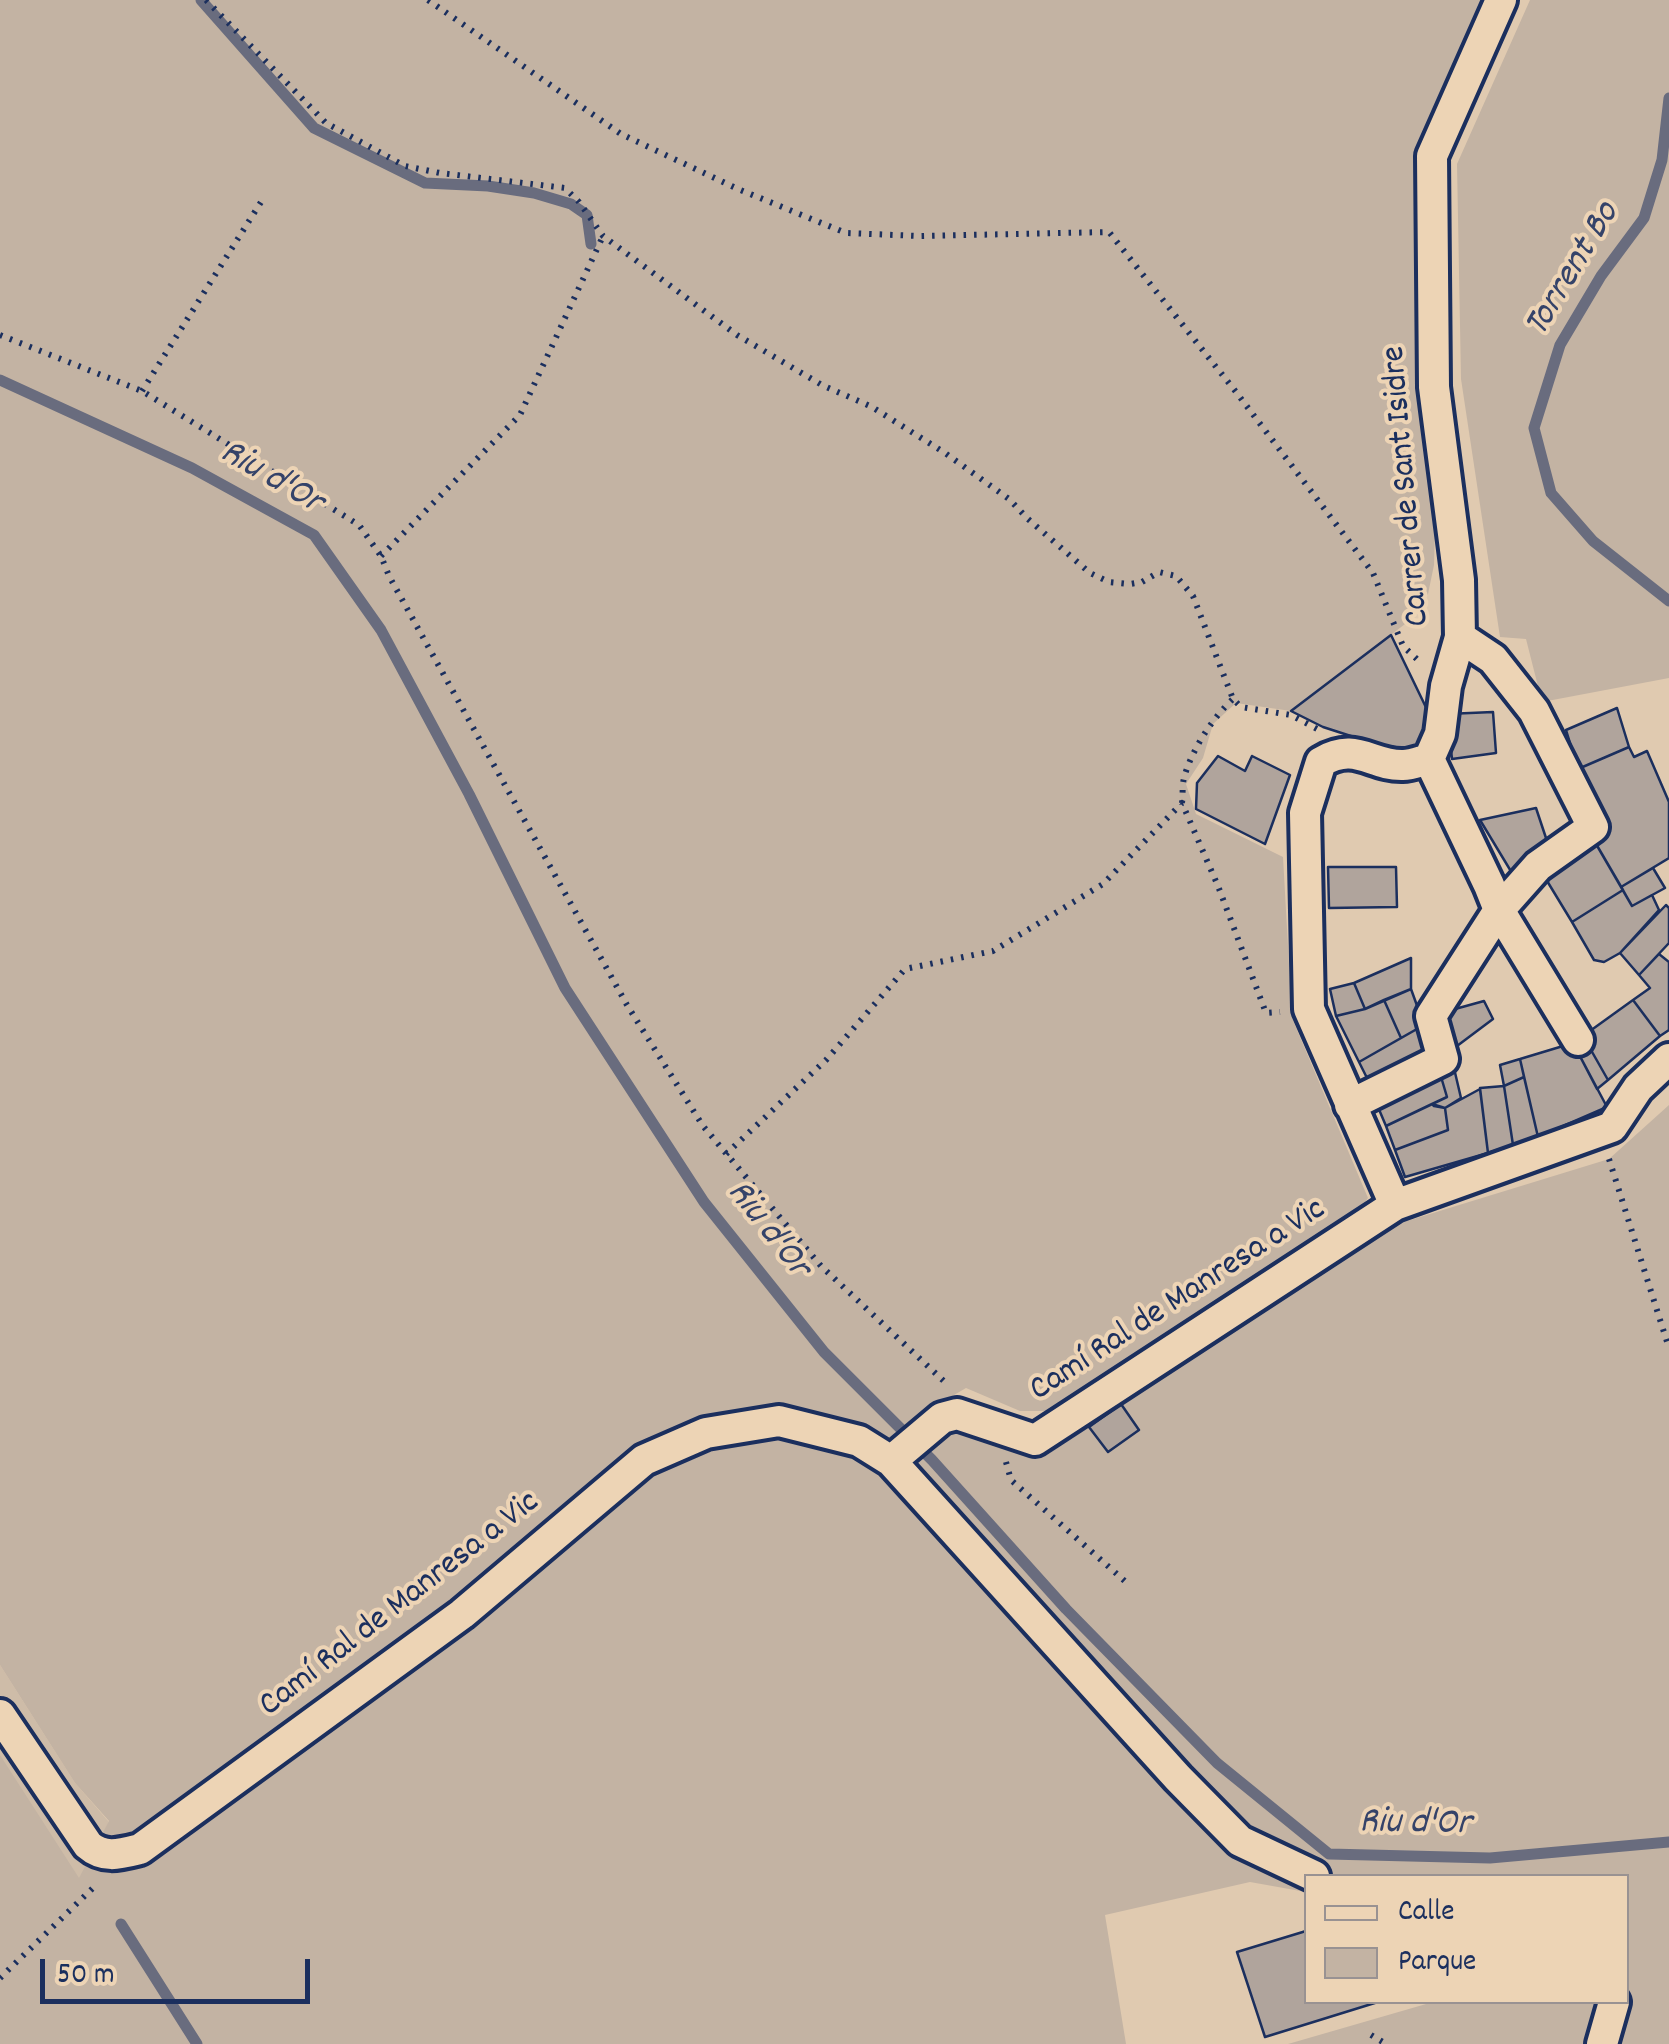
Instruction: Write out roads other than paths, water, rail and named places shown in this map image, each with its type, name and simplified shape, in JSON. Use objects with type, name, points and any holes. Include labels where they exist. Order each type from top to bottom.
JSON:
[{"type":"street","name":"Carrer de Sant Isidre","points":[[1429,759],[1440,734],[1446,686],[1460,637],[1459,580],[1434,387],[1432,156],[1501,0]]},
{"type":"street","points":[[1350,1105],[1442,1060],[1431,1016],[1494,898],[1593,828],[1534,711],[1493,659],[1460,637]]},
{"type":"street","points":[[1395,1206],[1309,1009],[1305,813],[1321,762],[1334,754],[1349,752],[1402,765],[1429,759],[1494,898],[1578,1040]]},
{"type":"street","name":"Camí Ral de Manresa a Vic","points":[[894,1459],[949,1416],[968,1416],[1036,1440],[1395,1206],[1612,1127],[1638,1088],[1669,1059]]},
{"type":"street","name":"Camí Ral de Manresa a Vic","points":[[0,1716],[100,1850],[140,1849],[462,1614],[644,1460],[706,1433],[779,1421],[860,1441],[894,1459],[1166,1764],[1240,1841],[1310,1874]]},
{"type":"street","points":[[1602,2044],[1613,2004]]},
{"type":"waterway","points":[[201,0],[314,128],[425,183],[488,186],[571,204],[587,215],[591,244]]},
{"type":"waterway","name":"Torrent Bo","points":[[1669,98],[1662,160],[1644,218],[1601,276],[1560,345],[1534,428],[1551,493],[1593,541],[1669,601]]},
{"type":"waterway","name":"Riu d'Or","points":[[0,380],[192,468],[314,535],[381,630],[469,794],[565,988],[704,1202],[824,1352],[932,1460],[1066,1609],[1217,1763],[1329,1854],[1490,1858],[1669,1842]]},
{"type":"waterway","points":[[121,1924],[197,2044]]}]
